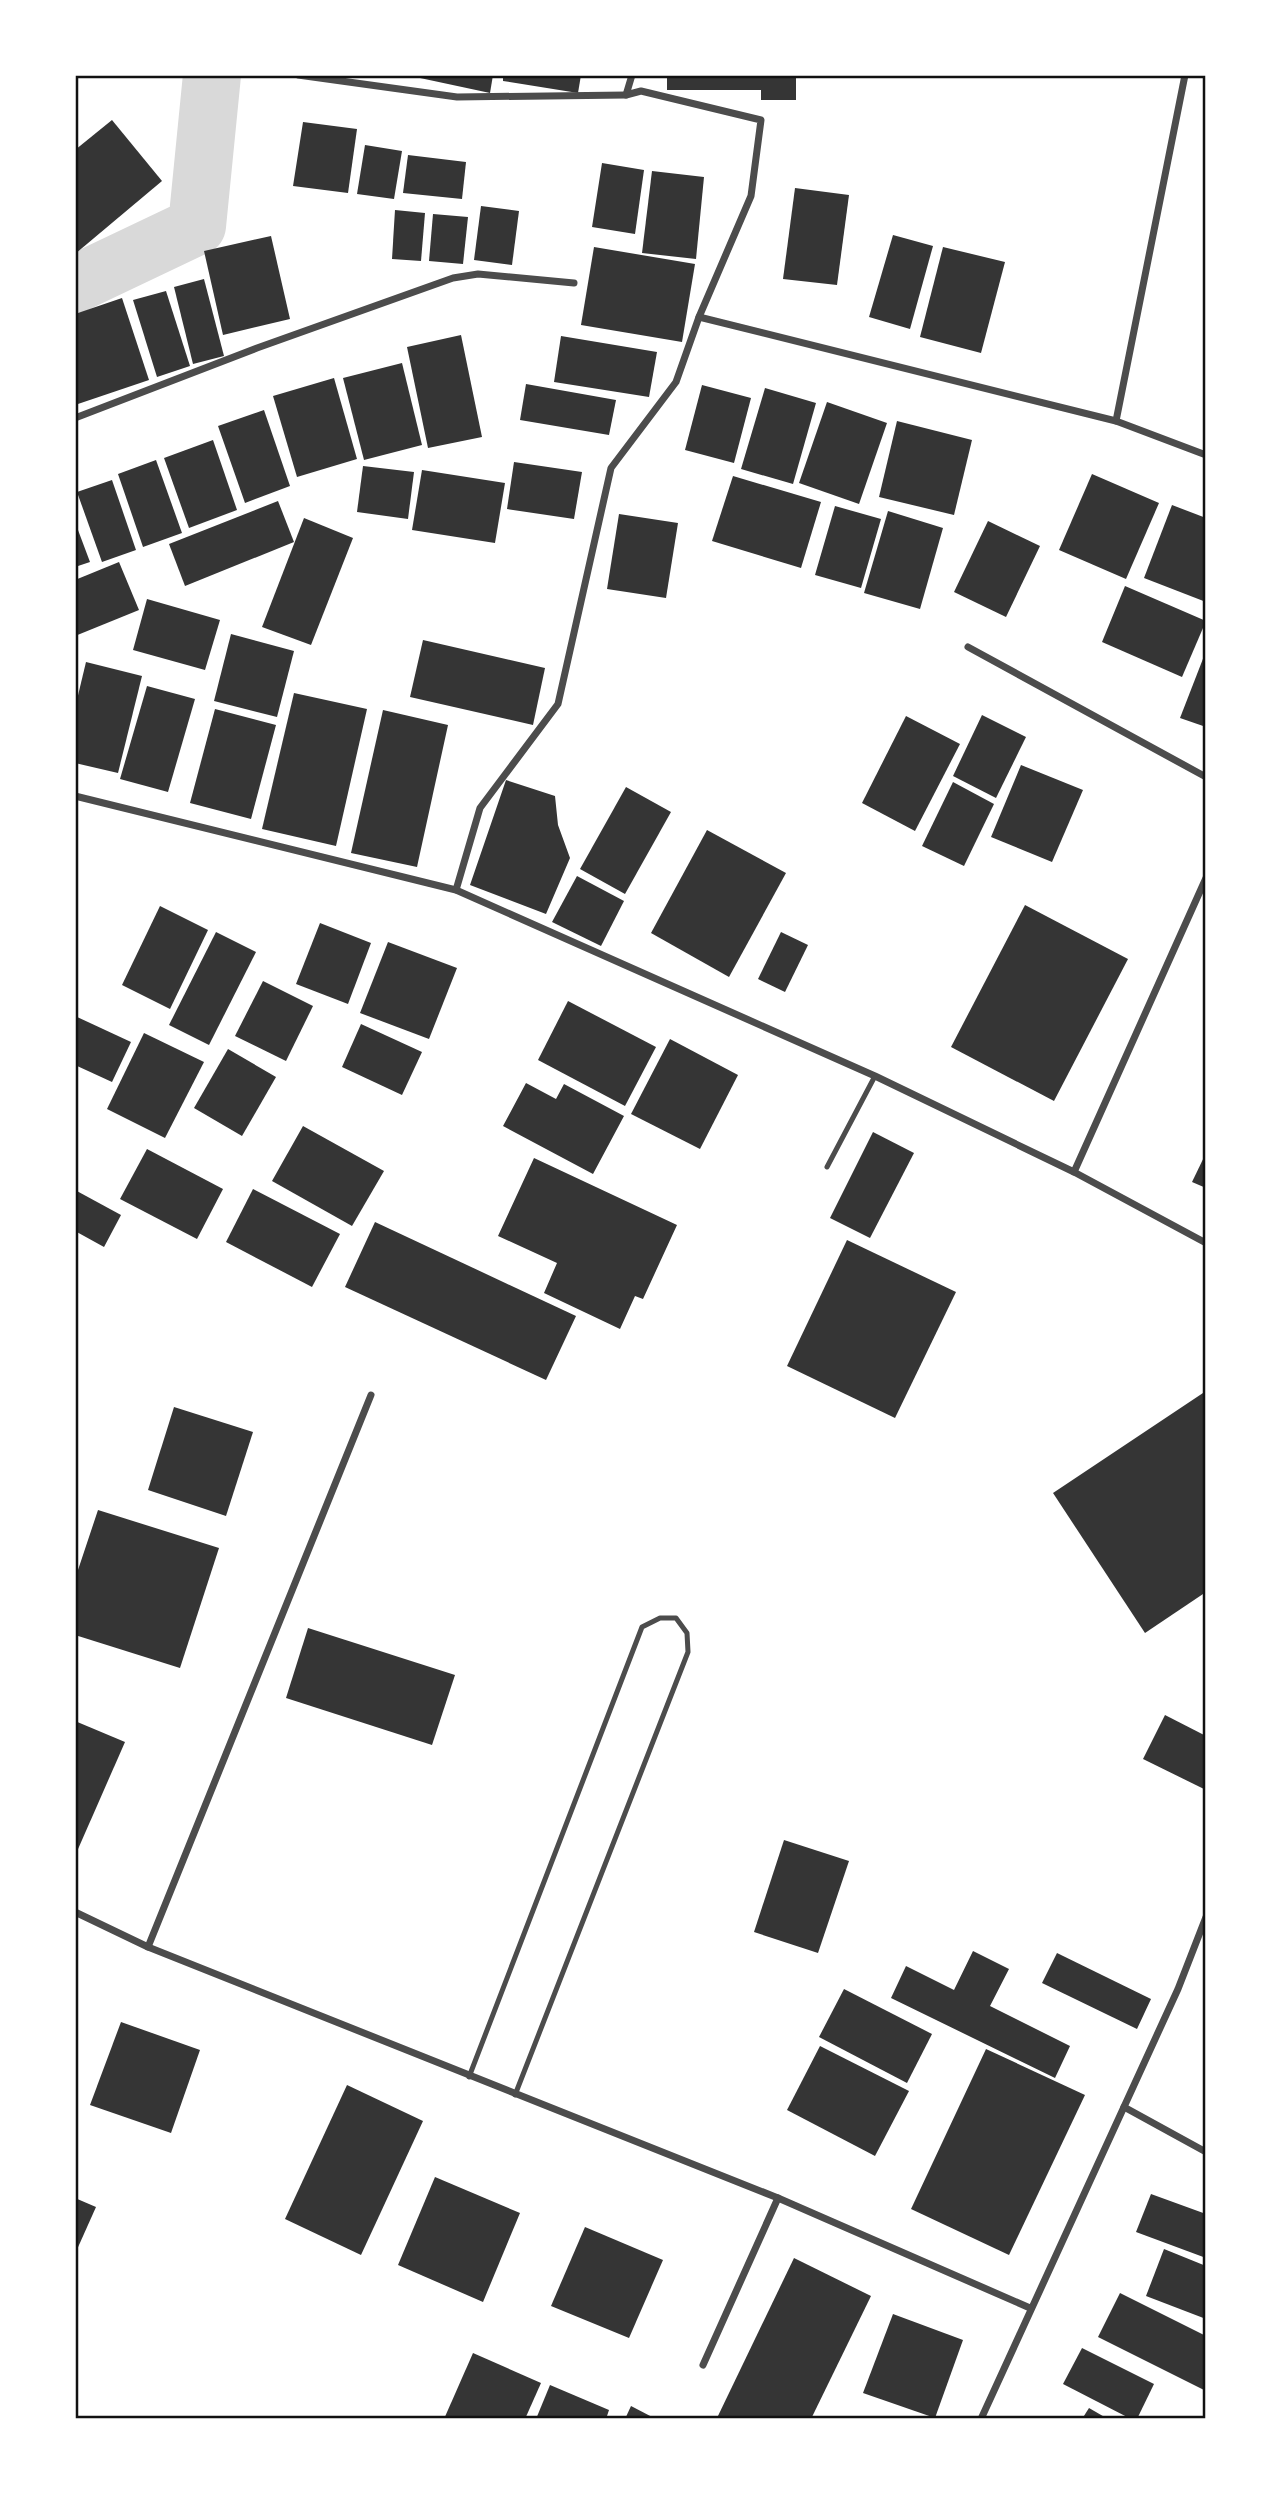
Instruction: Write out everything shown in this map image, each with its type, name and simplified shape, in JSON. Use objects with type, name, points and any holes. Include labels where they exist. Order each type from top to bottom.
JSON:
[{"type":"street","points":[[298,75],[457,97],[626,95],[642,91],[761,120],[751,196],[699,317],[676,382],[611,468],[558,704],[480,808],[456,890]]},
{"type":"street","points":[[626,95],[632,75]]},
{"type":"street","points":[[1116,421],[1185,75]]},
{"type":"street","points":[[75,418],[257,348],[453,278],[478,274],[574,283]]},
{"type":"street","points":[[699,317],[1116,421],[1206,455]]},
{"type":"street","points":[[968,647],[1206,776]]},
{"type":"street","points":[[75,796],[456,890],[875,1076],[1074,1172],[1206,1243]]},
{"type":"street","points":[[1074,1172],[1206,878]]},
{"type":"street","points":[[148,1947],[371,1395]]},
{"type":"street","points":[[75,1912],[148,1947],[778,2198],[1030,2308]]},
{"type":"street","points":[[981,2419],[1178,1989],[1206,1917]]},
{"type":"street","points":[[1124,2107],[1206,2152]]},
{"type":"street","points":[[704,2365],[778,2198]]},
{"type":"lane","points":[[827,1167],[875,1076]]},
{"type":"lane","points":[[469,2077],[642,1627],[660,1618],[676,1618],[687,1633],[688,1652],[515,2095]]},
{"type":"building","points":[[406,75],[493,75],[490,93]]},
{"type":"building","points":[[503,75],[581,75],[578,93],[503,81]]},
{"type":"building","points":[[667,75],[796,75],[796,100],[761,100],[761,90],[667,90]]},
{"type":"building","points":[[112,120],[162,181],[75,254],[75,150]]},
{"type":"building","points":[[303,122],[357,129],[348,193],[293,186]]},
{"type":"building","points":[[365,145],[402,151],[394,199],[357,194]]},
{"type":"building","points":[[408,155],[466,162],[462,199],[403,193]]},
{"type":"building","points":[[602,163],[644,170],[635,234],[592,227]]},
{"type":"building","points":[[652,171],[704,177],[696,259],[642,253]]},
{"type":"building","points":[[795,188],[849,195],[837,285],[783,279]]},
{"type":"building","points":[[481,206],[519,211],[512,265],[474,260]]},
{"type":"building","points":[[395,210],[425,213],[421,261],[392,259]]},
{"type":"building","points":[[433,214],[468,217],[463,264],[429,261]]},
{"type":"building","points":[[893,235],[933,246],[910,329],[869,317]]},
{"type":"building","points":[[271,236],[290,319],[223,335],[204,251]]},
{"type":"building","points":[[594,247],[695,264],[682,342],[581,325]]},
{"type":"building","points":[[943,247],[1005,262],[981,353],[920,337]]},
{"type":"building","points":[[204,279],[224,356],[193,364],[174,287]]},
{"type":"building","points":[[166,291],[190,366],[157,377],[133,300]]},
{"type":"building","points":[[122,298],[149,380],[75,405],[75,314]]},
{"type":"building","points":[[461,335],[482,437],[428,448],[407,347]]},
{"type":"building","points":[[561,336],[657,352],[649,397],[554,382]]},
{"type":"building","points":[[402,363],[422,445],[364,460],[343,378]]},
{"type":"building","points":[[334,378],[357,459],[297,477],[273,396]]},
{"type":"building","points":[[526,384],[616,400],[609,435],[520,420]]},
{"type":"building","points":[[702,385],[751,398],[734,463],[685,450]]},
{"type":"building","points":[[765,388],[816,403],[793,484],[741,469]]},
{"type":"building","points":[[827,402],[887,423],[859,504],[799,483]]},
{"type":"building","points":[[264,410],[290,486],[245,503],[218,426]]},
{"type":"building","points":[[897,421],[972,440],[954,515],[879,497]]},
{"type":"building","points":[[213,440],[237,510],[189,528],[164,458]]},
{"type":"building","points":[[156,460],[182,533],[143,547],[118,474]]},
{"type":"building","points":[[514,462],[582,472],[574,519],[507,509]]},
{"type":"building","points":[[363,466],[414,472],[408,519],[357,512]]},
{"type":"building","points":[[422,470],[505,483],[495,543],[412,530]]},
{"type":"building","points":[[1092,474],[1159,503],[1126,579],[1059,550]]},
{"type":"building","points":[[733,476],[821,502],[801,568],[712,541]]},
{"type":"building","points":[[112,480],[136,550],[102,562],[77,492]]},
{"type":"building","points":[[278,501],[294,542],[185,586],[169,544]]},
{"type":"building","points":[[1172,505],[1206,518],[1206,602],[1144,578]]},
{"type":"building","points":[[835,506],[881,519],[861,588],[815,575]]},
{"type":"building","points":[[888,511],[943,528],[920,609],[864,593]]},
{"type":"building","points":[[619,514],[678,523],[666,598],[607,589]]},
{"type":"building","points":[[304,518],[353,538],[311,645],[262,627]]},
{"type":"building","points":[[988,521],[1040,546],[1006,617],[954,592]]},
{"type":"building","points":[[75,522],[90,562],[75,567]]},
{"type":"building","points":[[119,562],[139,610],[75,636],[75,580]]},
{"type":"building","points":[[1125,586],[1206,621],[1182,677],[1102,642]]},
{"type":"building","points":[[147,599],[220,620],[205,670],[133,650]]},
{"type":"building","points":[[231,634],[294,651],[277,717],[214,701]]},
{"type":"building","points":[[423,640],[545,668],[533,725],[410,697]]},
{"type":"building","points":[[1206,651],[1206,727],[1180,718]]},
{"type":"building","points":[[86,662],[142,676],[118,773],[75,763],[75,708]]},
{"type":"building","points":[[147,686],[195,699],[168,792],[120,779]]},
{"type":"building","points":[[294,693],[367,709],[336,846],[262,829]]},
{"type":"building","points":[[215,709],[276,725],[251,819],[190,803]]},
{"type":"building","points":[[383,710],[448,725],[417,867],[351,853]]},
{"type":"building","points":[[982,715],[1026,737],[996,798],[953,776]]},
{"type":"building","points":[[906,716],[960,744],[915,831],[862,803]]},
{"type":"building","points":[[1021,765],[1083,790],[1052,862],[991,837]]},
{"type":"building","points":[[506,780],[555,796],[558,825],[570,858],[546,914],[470,885]]},
{"type":"building","points":[[953,782],[994,804],[964,866],[922,846]]},
{"type":"building","points":[[626,787],[671,812],[625,894],[580,869]]},
{"type":"building","points":[[707,830],[786,873],[729,977],[651,933]]},
{"type":"building","points":[[577,876],[624,901],[601,946],[552,922]]},
{"type":"building","points":[[1025,905],[1128,959],[1054,1101],[951,1047]]},
{"type":"building","points":[[160,906],[208,930],[170,1009],[122,985]]},
{"type":"building","points":[[320,923],[371,943],[348,1004],[296,984]]},
{"type":"building","points":[[216,932],[256,952],[209,1045],[169,1025]]},
{"type":"building","points":[[781,932],[808,945],[785,992],[758,979]]},
{"type":"building","points":[[388,942],[457,968],[429,1039],[360,1013]]},
{"type":"building","points":[[263,981],[313,1006],[286,1061],[235,1036]]},
{"type":"building","points":[[568,1001],[656,1047],[625,1106],[538,1060]]},
{"type":"building","points":[[75,1016],[131,1042],[112,1082],[75,1065]]},
{"type":"building","points":[[361,1024],[422,1052],[402,1095],[342,1067]]},
{"type":"building","points":[[144,1033],[204,1062],[165,1138],[107,1109]]},
{"type":"building","points":[[670,1039],[738,1075],[700,1149],[631,1114]]},
{"type":"building","points":[[228,1049],[276,1077],[242,1136],[194,1108]]},
{"type":"building","points":[[526,1083],[556,1099],[564,1084],[624,1116],[593,1174],[503,1126]]},
{"type":"building","points":[[303,1126],[384,1171],[352,1226],[272,1181]]},
{"type":"building","points":[[873,1132],[914,1153],[870,1238],[830,1218]]},
{"type":"building","points":[[147,1149],[223,1189],[197,1239],[120,1199]]},
{"type":"building","points":[[1206,1153],[1206,1188],[1192,1182]]},
{"type":"building","points":[[534,1158],[677,1225],[643,1299],[635,1296],[620,1329],[544,1293],[557,1263],[498,1236]]},
{"type":"building","points":[[253,1189],[340,1234],[312,1287],[226,1242]]},
{"type":"building","points":[[75,1190],[121,1215],[104,1247],[75,1231]]},
{"type":"building","points":[[375,1222],[576,1316],[546,1380],[345,1287]]},
{"type":"building","points":[[847,1240],[956,1292],[895,1418],[787,1366]]},
{"type":"building","points":[[1206,1391],[1206,1592],[1145,1633],[1053,1493]]},
{"type":"building","points":[[174,1407],[253,1432],[226,1516],[148,1490]]},
{"type":"building","points":[[98,1510],[219,1548],[180,1668],[75,1635],[75,1579]]},
{"type":"building","points":[[308,1628],[455,1675],[432,1745],[286,1698]]},
{"type":"building","points":[[1165,1715],[1206,1736],[1206,1790],[1143,1759]]},
{"type":"building","points":[[75,1721],[125,1742],[75,1856]]},
{"type":"building","points":[[784,1840],[849,1861],[818,1953],[754,1932]]},
{"type":"building","points":[[973,1951],[1009,1969],[990,2006],[1070,2046],[1055,2078],[891,1998],[906,1966],[954,1990]]},
{"type":"building","points":[[1057,1953],[1151,1999],[1137,2029],[1042,1983]]},
{"type":"building","points":[[844,1989],[932,2034],[907,2083],[819,2037]]},
{"type":"building","points":[[121,2022],[200,2050],[171,2133],[90,2105]]},
{"type":"building","points":[[820,2046],[909,2091],[875,2156],[787,2110]]},
{"type":"building","points":[[986,2049],[1085,2095],[1009,2255],[911,2209]]},
{"type":"building","points":[[347,2085],[423,2121],[361,2255],[285,2219]]},
{"type":"building","points":[[435,2177],[520,2213],[483,2302],[398,2265]]},
{"type":"building","points":[[1151,2194],[1206,2214],[1206,2258],[1136,2232]]},
{"type":"building","points":[[75,2198],[96,2207],[75,2254]]},
{"type":"building","points":[[585,2227],[663,2260],[629,2338],[551,2306]]},
{"type":"building","points":[[1164,2249],[1206,2266],[1206,2319],[1146,2296]]},
{"type":"building","points":[[794,2258],[871,2296],[811,2419],[717,2418]]},
{"type":"building","points":[[1120,2293],[1206,2336],[1206,2391],[1098,2337]]},
{"type":"building","points":[[893,2314],[963,2340],[935,2418],[863,2393]]},
{"type":"building","points":[[1082,2348],[1154,2384],[1137,2419],[1131,2419],[1063,2384]]},
{"type":"building","points":[[473,2353],[541,2383],[525,2419],[444,2419]]},
{"type":"building","points":[[550,2385],[609,2410],[606,2419],[536,2419]]},
{"type":"building","points":[[631,2406],[656,2419],[625,2419]]},
{"type":"building","points":[[1089,2408],[1108,2419],[1082,2419]]},
{"type":"waterway","points":[[75,284],[197,226],[212,75]]}]
